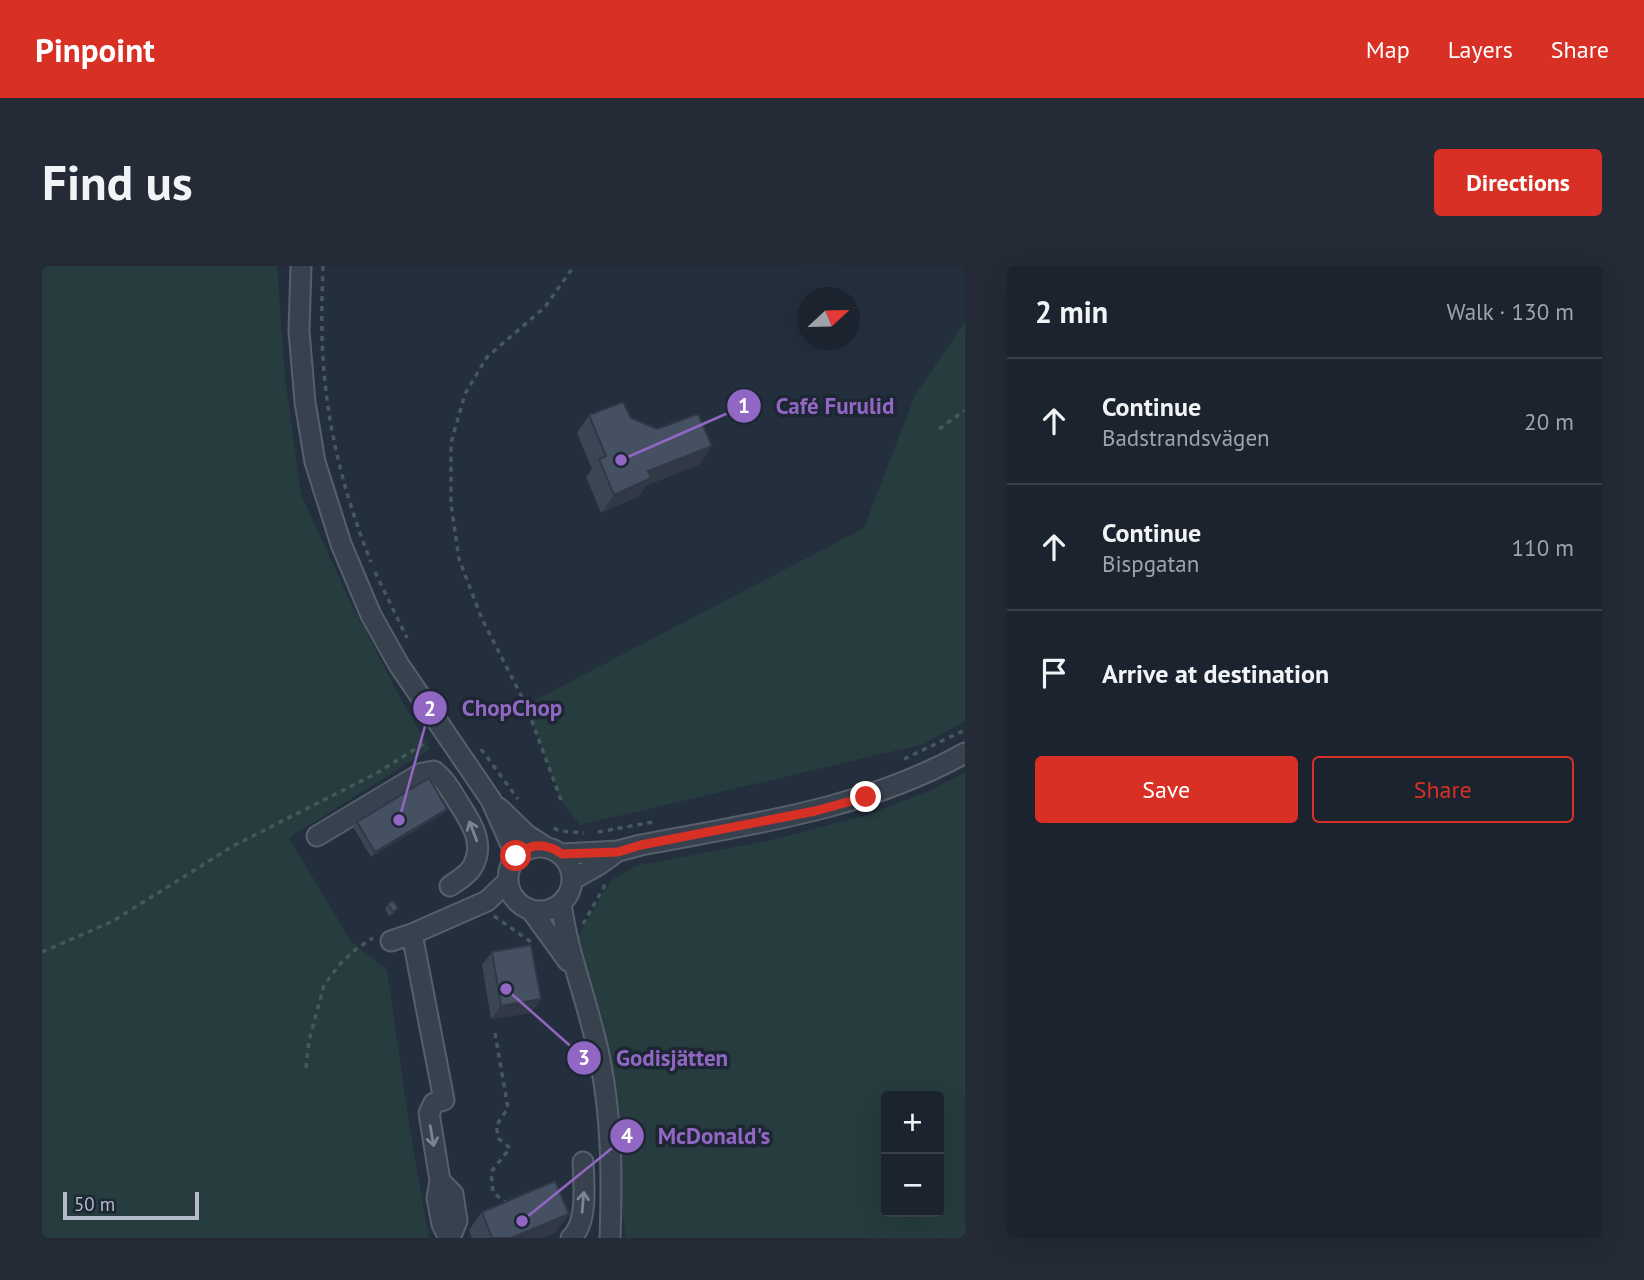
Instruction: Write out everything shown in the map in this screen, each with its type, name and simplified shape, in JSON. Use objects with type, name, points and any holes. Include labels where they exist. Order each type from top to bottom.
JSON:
[{"type":"street","points":[[301,266],[299,331],[305,402],[315,462],[341,544],[371,615],[398,665],[491,800],[516,856]]},
{"type":"street","points":[[572,880],[618,852],[641,845],[815,811],[866,797],[908,781],[965,753]]},
{"type":"street","points":[[317,836],[422,773],[435,771],[467,816],[475,830],[478,843],[471,870],[450,886]]},
{"type":"street","points":[[487,901],[547,911],[561,904],[567,897],[572,880],[568,862],[527,835],[491,800]]},
{"type":"street","points":[[610,1238],[611,1153],[607,1100],[591,1018],[577,974],[560,937],[523,906],[510,892],[507,882],[510,864],[516,856],[534,846],[553,850],[618,852]]},
{"type":"street","points":[[385,936],[412,934],[487,901],[507,882]]},
{"type":"street","points":[[560,937],[561,904]]},
{"type":"street","points":[[412,934],[444,1100],[433,1103],[429,1113],[440,1181],[438,1198],[442,1224],[449,1238]]},
{"type":"street","points":[[571,1238],[581,1227],[585,1185],[583,1162]]},
{"type":"path","points":[[323,266],[323,361],[338,457],[363,543],[384,593],[409,640]]},
{"type":"path","points":[[561,800],[526,705],[482,620],[459,559],[451,504],[451,443],[465,394],[487,357],[545,307],[574,266]]},
{"type":"path","points":[[939,429],[965,410]]},
{"type":"path","points":[[899,761],[965,730]]},
{"type":"path","points":[[42,952],[113,921],[233,846],[377,773],[428,740],[435,750]]},
{"type":"path","points":[[479,746],[519,799]]},
{"type":"path","points":[[552,827],[559,831],[593,833],[663,820]]},
{"type":"path","points":[[487,901],[494,915],[540,951],[560,937],[575,931],[583,923],[604,887],[605,877],[600,864]]},
{"type":"path","points":[[306,1068],[309,1041],[324,985],[356,949],[385,936]]},
{"type":"path","points":[[495,1033],[508,1108],[496,1126],[499,1139],[510,1147],[491,1172],[493,1192],[515,1211]]},
{"type":"green space","points":[[42,266],[277,266],[285,377],[301,494],[349,599],[430,749],[289,838],[351,941],[387,970],[409,1124],[429,1238],[42,1238]]},
{"type":"green space","points":[[965,322],[965,721],[924,744],[580,825],[561,800],[526,705],[864,528],[915,395]]},
{"type":"green space","points":[[965,772],[965,1238],[626,1238],[622,1210],[619,1102],[603,1020],[576,940],[610,881],[635,866],[772,840],[866,815],[927,792]]},
{"type":"building","points":[[623,402],[631,418],[657,429],[698,414],[712,446],[648,471],[651,478],[614,495],[599,459],[606,456],[589,415]]},
{"type":"building","points":[[429,778],[447,809],[375,852],[357,822]]},
{"type":"building","points":[[393,901],[398,908],[393,912],[388,904]]},
{"type":"building","points":[[531,945],[541,999],[501,1006],[492,952]]},
{"type":"building","points":[[555,1181],[569,1214],[511,1238],[492,1238],[482,1212]]},
{"type":"place","name":"Café Furulid","points":[[621,460]]},
{"type":"place","name":"ChopChop","points":[[399,820]]},
{"type":"place","name":"Godisjätten","points":[[506,989]]},
{"type":"place","name":"McDonald's","points":[[522,1221]]},
{"type":"route","points":[[516,856],[534,846],[544,846],[562,854],[618,852],[641,845],[815,811],[866,797]]}]
